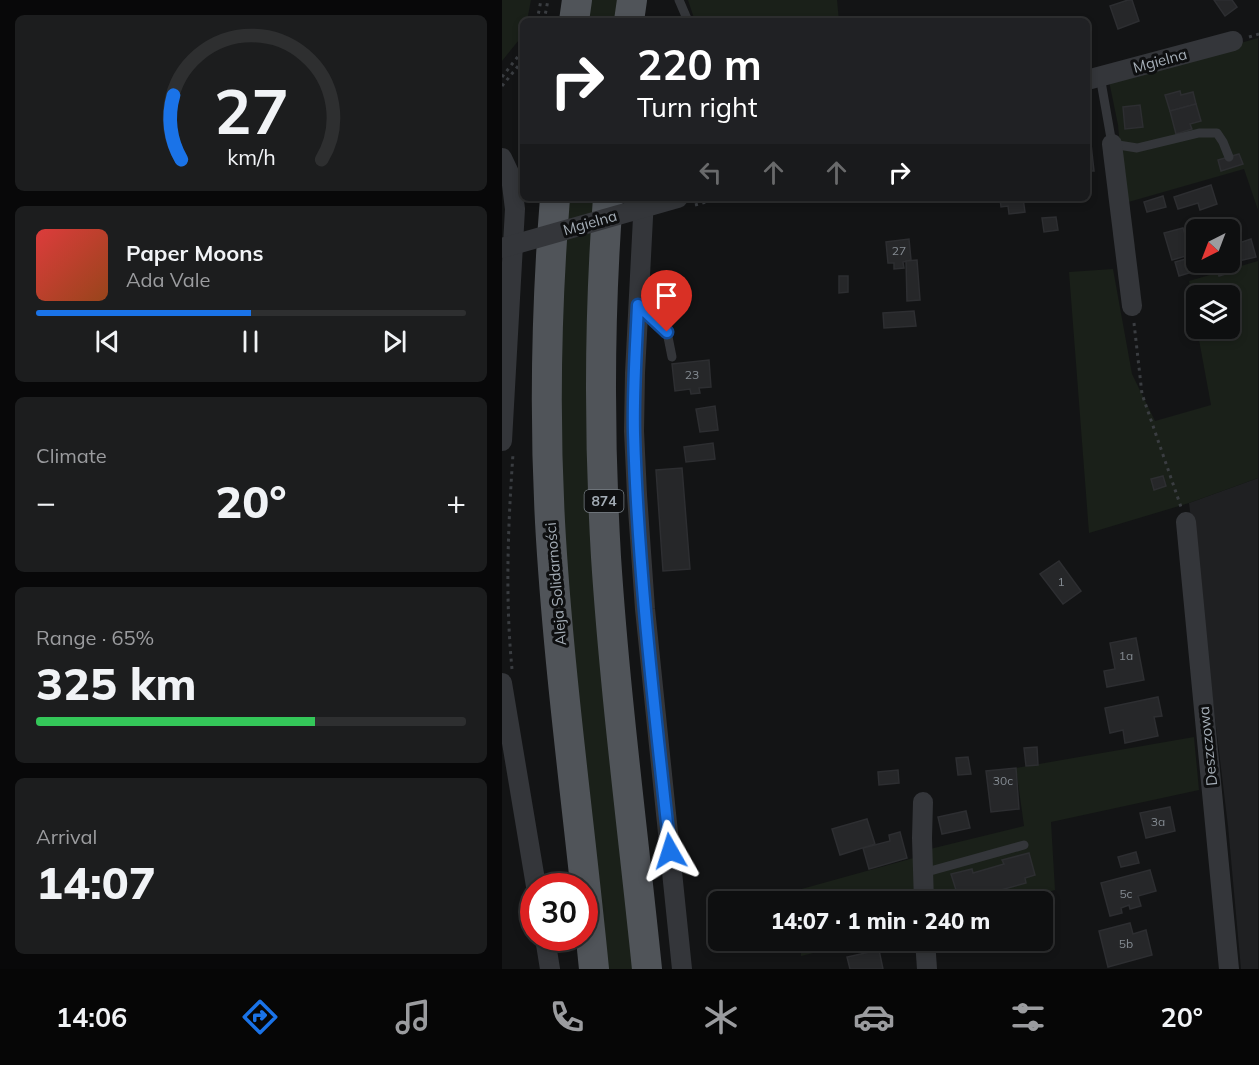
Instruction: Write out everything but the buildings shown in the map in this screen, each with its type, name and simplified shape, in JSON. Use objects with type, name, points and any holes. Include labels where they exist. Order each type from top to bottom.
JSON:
[{"type":"main road","points":[[574,18],[577,0]]},
{"type":"main road","points":[[629,18],[632,0]]},
{"type":"main road","name":"Aleja Solidarności","points":[[554,201],[546,388],[551,540],[594,969]]},
{"type":"main road","name":"874","points":[[608,201],[601,343],[604,510],[612,625],[647,969]]},
{"type":"street","name":"Mgielna","points":[[1093,78],[1233,42]]},
{"type":"street","points":[[1112,144],[1132,306]]},
{"type":"street","points":[[502,158],[511,177],[516,209],[508,443]]},
{"type":"street","points":[[644,201],[634,431],[637,495],[645,609],[682,969]]},
{"type":"street","name":"Mgielna","points":[[502,248],[687,201]]},
{"type":"street","name":"Deszczowa","points":[[1186,522],[1229,969]]},
{"type":"street","points":[[507,677],[534,873]]},
{"type":"street","points":[[923,802],[924,891]]},
{"type":"street","points":[[547,951],[550,969]]},
{"type":"street","points":[[926,951],[927,969]]},
{"type":"lane","points":[[679,0],[687,18]]},
{"type":"lane","points":[[1093,78],[1112,144],[1137,148],[1199,133],[1217,133],[1229,157]]},
{"type":"lane","points":[[638,305],[667,332],[672,357]]},
{"type":"lane","points":[[923,873],[1024,845]]},
{"type":"path","points":[[538,18],[541,0]]},
{"type":"path","points":[[545,18],[548,0]]},
{"type":"path","points":[[502,76],[520,54]]},
{"type":"path","points":[[502,86],[520,64]]},
{"type":"path","points":[[1132,306],[1141,394],[1186,522]]},
{"type":"path","points":[[507,677],[508,443]]},
{"type":"shaded area","points":[[502,0],[531,0],[528,18],[520,18],[520,39],[502,61]]},
{"type":"shaded area","points":[[587,0],[620,0],[617,18],[584,18]]},
{"type":"shaded area","points":[[688,0],[837,0],[839,18],[694,18]]},
{"type":"shaded area","points":[[1258,38],[1258,210],[1244,169],[1125,203],[1118,125],[1109,81]]},
{"type":"shaded area","points":[[565,201],[595,201],[635,969],[600,969],[598,873],[592,873],[554,449]]},
{"type":"shaded area","points":[[1258,261],[1258,478],[1189,503],[1089,533],[1069,272],[1113,269],[1132,374],[1155,421],[1211,405],[1199,339],[1240,339],[1240,285],[1190,285],[1189,281],[1217,273],[1240,273],[1240,266]]},
{"type":"shaded area","points":[[1258,478],[1258,969],[1241,969],[1228,826],[1189,503]]},
{"type":"shaded area","points":[[1194,737],[1199,790],[1051,822],[1055,890],[932,891],[930,849],[1024,826],[1016,768]]},
{"type":"shaded area","points":[[917,857],[915,891],[798,890]]},
{"type":"shaded area","points":[[801,951],[822,951],[801,956]]},
{"type":"route","points":[[667,332],[638,305],[634,431],[637,495],[645,609],[670,851]]}]
